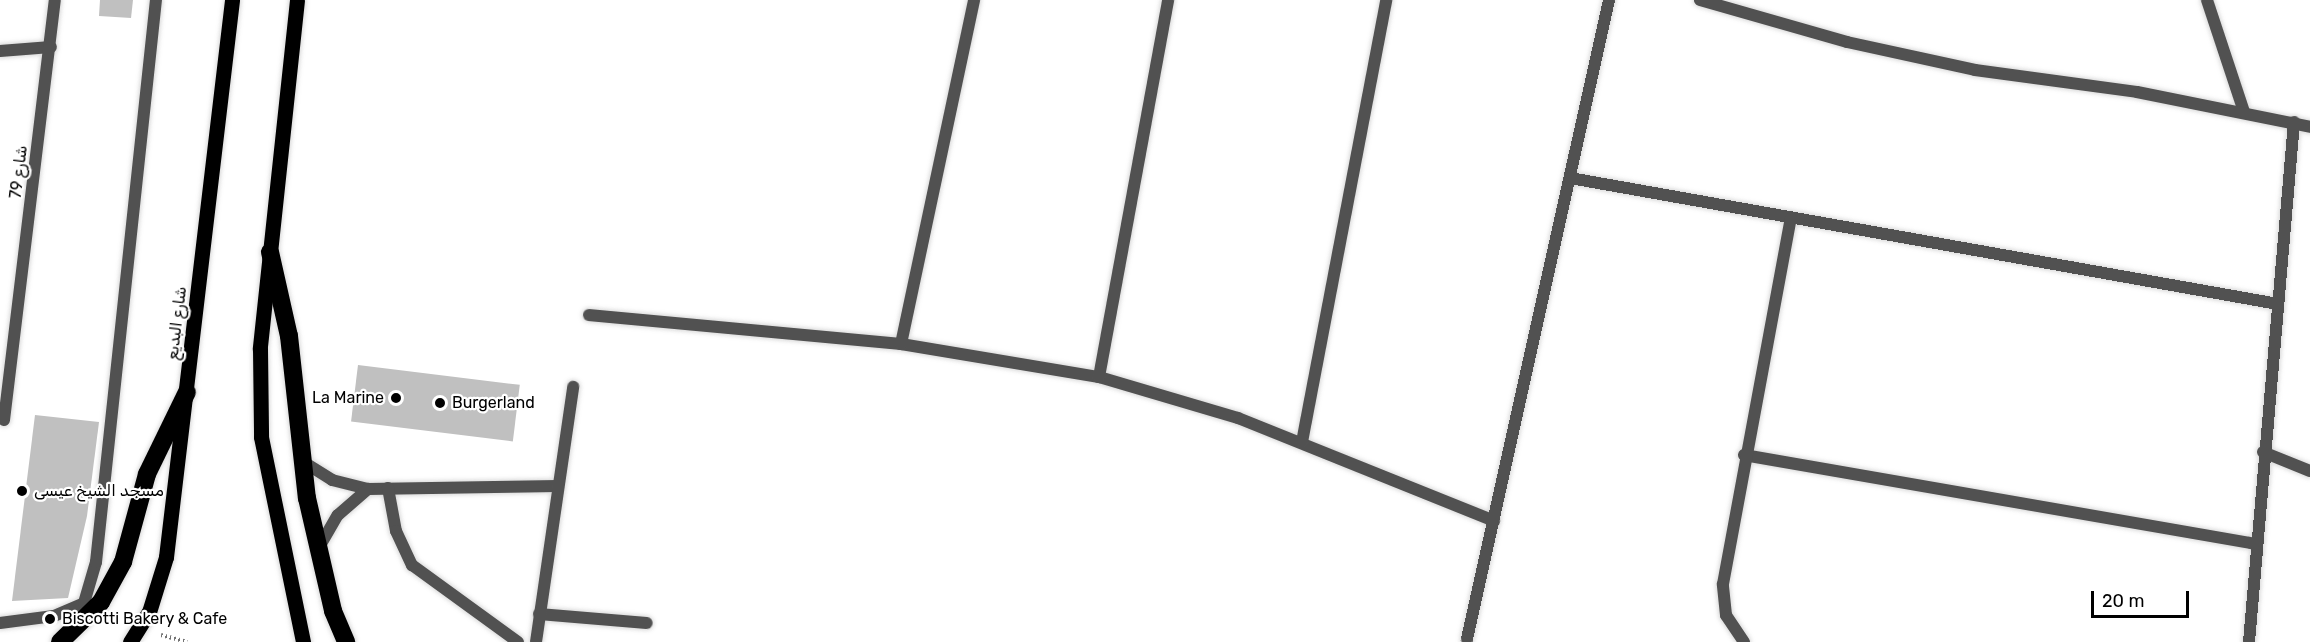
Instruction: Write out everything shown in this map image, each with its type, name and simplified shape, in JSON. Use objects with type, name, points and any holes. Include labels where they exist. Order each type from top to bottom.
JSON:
[{"type":"highway","points":[[270,252],[289,336],[302,461],[318,550],[346,642]]},
{"type":"highway","points":[[60,642],[100,602],[123,562],[147,474],[187,392]]},
{"type":"main road","name":"شارع البديع","points":[[130,642],[149,612],[166,557],[232,0]]},
{"type":"main road","points":[[297,0],[260,349],[261,437],[303,642]]},
{"type":"street","name":"شارع 79","points":[[4,420],[55,0]]},
{"type":"street","points":[[0,623],[54,616],[84,603],[96,562],[156,0]]},
{"type":"street","points":[[901,344],[974,0]]},
{"type":"street","points":[[1099,377],[1168,0]]},
{"type":"street","points":[[1302,442],[1386,0]]},
{"type":"street","points":[[1467,639],[1609,0]]},
{"type":"street","points":[[1700,0],[1847,42],[1975,70],[2244,112],[2310,126]]},
{"type":"street","points":[[2207,0],[2244,112]]},
{"type":"street","points":[[0,51],[51,47]]},
{"type":"street","points":[[2249,642],[2263,452],[2294,122]]},
{"type":"street","points":[[1570,178],[2278,304]]},
{"type":"street","points":[[1744,642],[1726,615],[1723,584],[1744,455],[1791,218]]},
{"type":"street","points":[[589,315],[901,344],[1099,377],[1302,442],[1494,521]]},
{"type":"street","points":[[536,642],[573,387]]},
{"type":"street","points":[[2263,452],[2310,471]]},
{"type":"street","points":[[1744,455],[2256,544]]},
{"type":"street","points":[[302,461],[333,480],[368,489],[558,486]]},
{"type":"street","points":[[388,488],[396,531],[412,565],[518,642]]},
{"type":"street","points":[[318,550],[338,515],[368,489]]},
{"type":"street","points":[[539,614],[647,623]]},
{"type":"building","points":[[100,0],[133,0],[131,18],[99,16]]},
{"type":"building","points":[[358,365],[520,385],[513,441],[351,422]]},
{"type":"building","points":[[35,415],[99,422],[87,516],[68,598],[12,601]]},
{"type":"place","name":"La Marine","points":[[396,398]]},
{"type":"place","name":"Burgerland","points":[[440,403]]},
{"type":"place","name":"مسجد الشيخ عيسى","points":[[22,491]]},
{"type":"place","name":"Biscotti Bakery & Cafe","points":[[50,619]]}]
